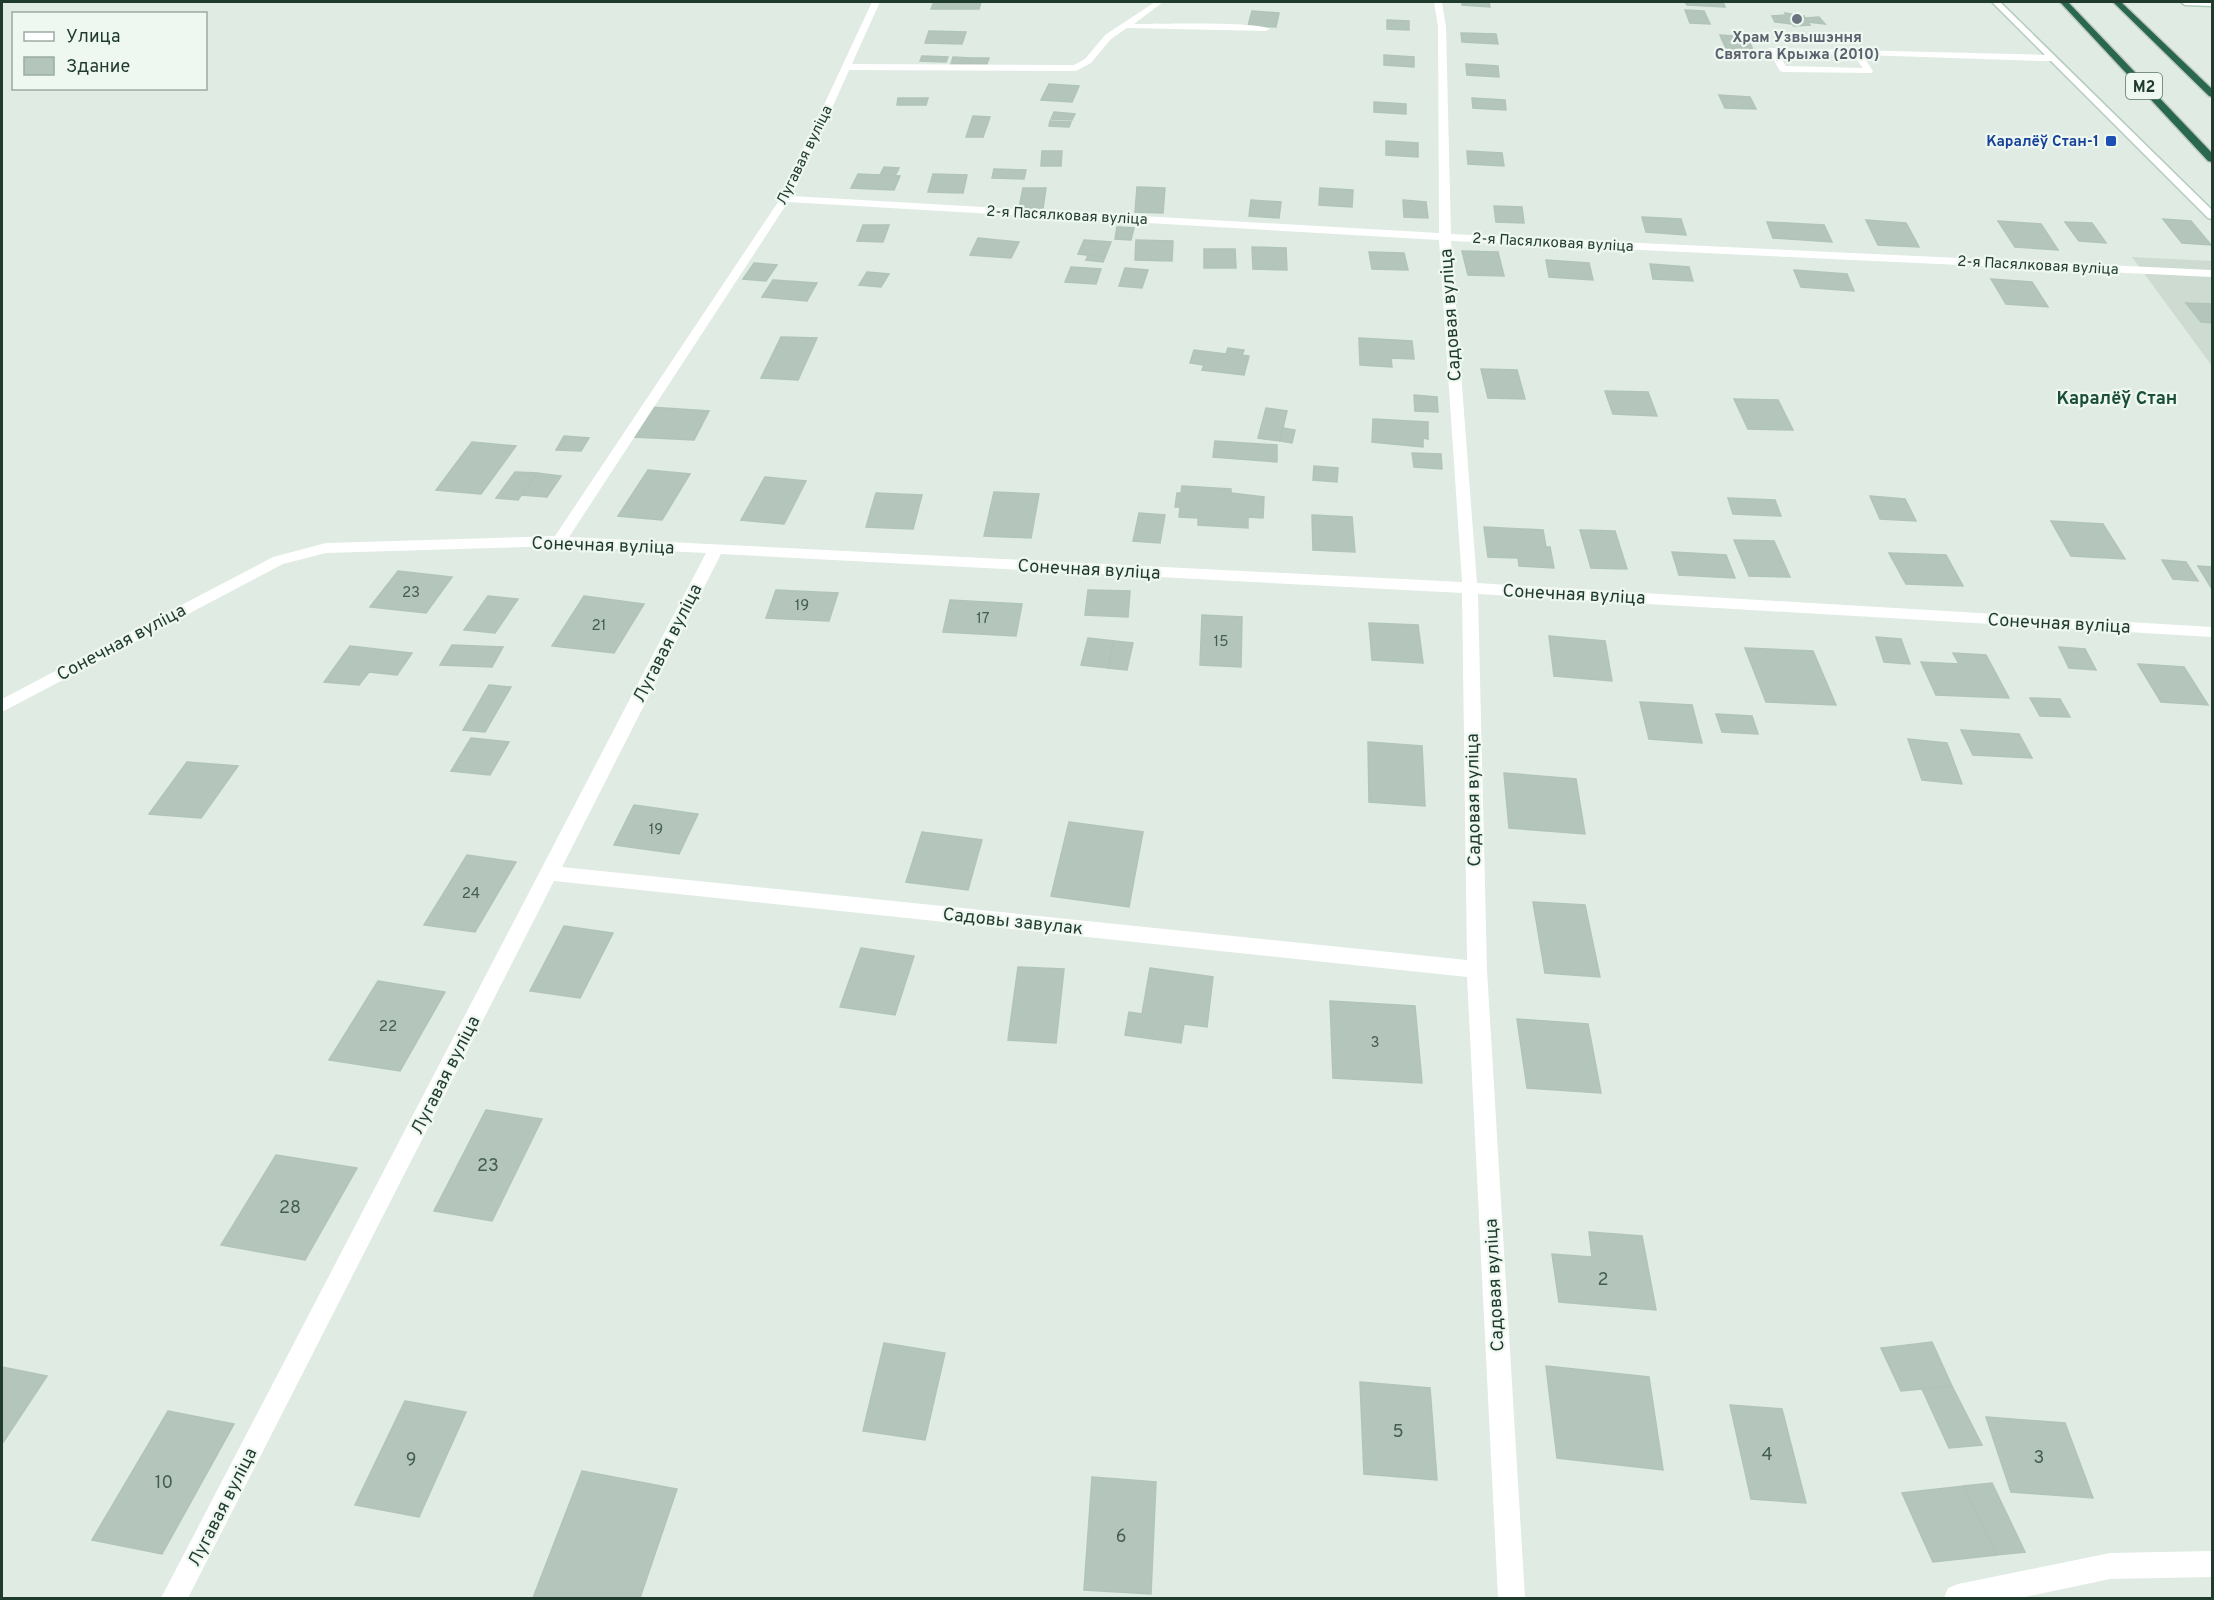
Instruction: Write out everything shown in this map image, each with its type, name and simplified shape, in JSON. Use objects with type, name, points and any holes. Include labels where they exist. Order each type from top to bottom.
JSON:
[{"type":"highway","name":"М2","points":[[2064,2],[2212,159]]},
{"type":"highway","name":"М2","points":[[2117,2],[2212,94]]},
{"type":"street","name":"Лугавая вуліца","points":[[559,541],[785,199],[876,2]]},
{"type":"street","name":"Садовая вуліца","points":[[1438,2],[1442,27],[1445,237],[1470,588],[1477,970],[1512,1599]]},
{"type":"street","points":[[1996,2],[2212,216]]},
{"type":"street","points":[[2185,2],[2212,4]]},
{"type":"street","name":"2-я Пасялковая вуліца","points":[[785,199],[1445,237],[2212,273]]},
{"type":"street","name":"Сонечная вуліца","points":[[2,706],[278,560],[327,548],[559,541],[715,551],[1470,588],[2212,632]]},
{"type":"street","name":"Лугавая вуліца","points":[[174,1599],[715,551]]},
{"type":"street","name":"Садовы завулак","points":[[550,873],[1477,970]]},
{"type":"street","points":[[1958,1599],[2110,1566],[2212,1564]]},
{"type":"lane","points":[[846,67],[1076,68],[1088,61],[1108,37],[1159,2]]},
{"type":"lane","points":[[1125,26],[1266,29]]},
{"type":"lane","points":[[1855,52],[1869,71],[1784,69],[1772,50],[1855,52],[2052,58]]},
{"type":"shaded area","points":[[2132,257],[2212,261],[2212,366]]},
{"type":"building","points":[[934,2],[981,2],[979,9],[931,9]]},
{"type":"building","points":[[1462,2],[1489,2],[1490,7],[1462,5]]},
{"type":"building","points":[[1685,2],[1723,2],[1725,7],[1687,5]]},
{"type":"building","points":[[1685,10],[1704,11],[1710,24],[1690,23]]},
{"type":"building","points":[[1252,11],[1279,13],[1276,27],[1248,26]]},
{"type":"building","name":"Храм Узвышэння Святога Крыжа (2010)","points":[[1785,13],[1805,18],[1819,17],[1825,24],[1808,22],[1810,25],[1794,26],[1775,22],[1772,16],[1786,15]]},
{"type":"building","points":[[1387,20],[1409,21],[1409,30],[1387,29]]},
{"type":"building","points":[[929,31],[966,32],[962,44],[925,43]]},
{"type":"building","points":[[1461,33],[1496,34],[1498,44],[1462,42]]},
{"type":"building","points":[[1720,35],[1747,37],[1755,54],[1728,53]]},
{"type":"building","points":[[1384,55],[1414,57],[1414,67],[1384,65]]},
{"type":"building","points":[[922,56],[948,57],[946,62],[920,61]]},
{"type":"building","points":[[953,57],[970,58],[968,64],[951,64]]},
{"type":"building","points":[[970,58],[989,58],[987,64],[968,64]]},
{"type":"building","points":[[1466,64],[1498,66],[1499,77],[1467,75]]},
{"type":"building","points":[[1049,84],[1079,86],[1072,102],[1041,100]]},
{"type":"building","points":[[1719,95],[1750,97],[1756,109],[1725,108]]},
{"type":"building","points":[[898,98],[928,98],[926,105],[897,105]]},
{"type":"building","points":[[1472,98],[1505,100],[1506,110],[1473,108]]},
{"type":"building","points":[[1374,102],[1406,104],[1406,114],[1374,112]]},
{"type":"building","points":[[1054,112],[1075,114],[1072,120],[1051,119]]},
{"type":"building","points":[[973,116],[990,117],[983,137],[966,137]]},
{"type":"building","points":[[1050,121],[1071,122],[1069,127],[1049,126]]},
{"type":"building","points":[[1386,141],[1418,143],[1418,157],[1386,155]]},
{"type":"building","points":[[1042,151],[1062,151],[1061,166],[1041,166]]},
{"type":"building","points":[[1467,151],[1502,153],[1504,166],[1468,164]]},
{"type":"building","points":[[884,167],[899,168],[895,176],[880,175]]},
{"type":"building","points":[[994,169],[1026,170],[1024,179],[992,178]]},
{"type":"building","points":[[858,174],[900,176],[894,190],[851,188]]},
{"type":"building","points":[[933,174],[967,175],[963,193],[928,192]]},
{"type":"building","points":[[1137,187],[1165,188],[1163,213],[1135,212]]},
{"type":"building","points":[[1023,188],[1046,188],[1043,208],[1019,208]]},
{"type":"building","points":[[1320,188],[1353,190],[1352,207],[1319,205]]},
{"type":"building","points":[[1251,200],[1281,202],[1279,218],[1249,216]]},
{"type":"building","points":[[1403,200],[1426,202],[1428,218],[1404,217]]},
{"type":"building","points":[[1494,206],[1522,207],[1524,223],[1496,222]]},
{"type":"building","points":[[1642,217],[1681,219],[1686,235],[1646,232]]},
{"type":"building","points":[[2163,219],[2191,221],[2211,245],[2182,243]]},
{"type":"building","points":[[1866,220],[1906,223],[1919,247],[1878,245]]},
{"type":"building","points":[[1998,221],[2041,224],[2058,250],[2015,247]]},
{"type":"building","points":[[1767,222],[1824,225],[1832,242],[1773,238]]},
{"type":"building","points":[[2065,222],[2092,223],[2106,243],[2079,241]]},
{"type":"building","points":[[863,225],[889,225],[883,242],[857,241]]},
{"type":"building","points":[[1117,227],[1134,228],[1131,240],[1115,239]]},
{"type":"building","points":[[978,238],[1019,242],[1011,258],[970,255]]},
{"type":"building","points":[[1084,240],[1111,242],[1105,257],[1078,254]]},
{"type":"building","points":[[1136,240],[1173,241],[1172,261],[1135,260]]},
{"type":"building","points":[[1252,247],[1286,248],[1287,270],[1253,269]]},
{"type":"building","points":[[1204,249],[1235,249],[1236,268],[1204,268]]},
{"type":"building","points":[[1462,251],[1498,252],[1504,276],[1468,275]]},
{"type":"building","points":[[1369,252],[1404,253],[1408,270],[1372,269]]},
{"type":"building","points":[[1088,255],[1105,257],[1103,262],[1086,260]]},
{"type":"building","points":[[1546,260],[1589,263],[1593,280],[1549,277]]},
{"type":"building","points":[[754,263],[777,265],[766,281],[743,279]]},
{"type":"building","points":[[1650,264],[1689,267],[1693,281],[1653,279]]},
{"type":"building","points":[[1071,267],[1101,269],[1096,284],[1065,282]]},
{"type":"building","points":[[1125,268],[1148,270],[1142,288],[1119,286]]},
{"type":"building","points":[[1794,270],[1847,274],[1854,291],[1801,287]]},
{"type":"building","points":[[867,272],[889,274],[881,287],[859,285]]},
{"type":"building","points":[[1991,279],[2032,282],[2048,307],[2006,304]]},
{"type":"building","points":[[773,280],[817,283],[807,301],[762,297]]},
{"type":"building","points":[[2186,303],[2212,304],[2212,323],[2201,322]]},
{"type":"building","points":[[781,337],[817,338],[798,380],[761,378]]},
{"type":"building","points":[[1359,338],[1412,341],[1414,359],[1391,358],[1392,367],[1360,365]]},
{"type":"building","points":[[1228,348],[1244,350],[1242,355],[1249,356],[1244,375],[1202,370],[1204,365],[1190,363],[1194,350],[1226,354]]},
{"type":"building","points":[[1481,369],[1517,370],[1525,399],[1488,398]]},
{"type":"building","points":[[1605,391],[1648,392],[1657,416],[1613,414]]},
{"type":"building","points":[[1414,395],[1437,397],[1438,412],[1415,411]]},
{"type":"building","points":[[1734,399],[1778,400],[1793,430],[1748,429]]},
{"type":"building","points":[[649,407],[709,411],[694,440],[633,437]]},
{"type":"building","points":[[1266,408],[1287,411],[1280,441],[1258,438]]},
{"type":"building","points":[[1373,419],[1428,422],[1428,439],[1423,438],[1423,447],[1372,442]]},
{"type":"building","points":[[1283,428],[1295,430],[1292,443],[1280,441]]},
{"type":"building","points":[[564,436],[589,438],[581,451],[556,450]]},
{"type":"building","points":[[1215,441],[1277,445],[1277,462],[1213,457]]},
{"type":"building","points":[[472,442],[516,446],[481,494],[436,490]]},
{"type":"building","points":[[1412,453],[1441,454],[1442,469],[1414,467]]},
{"type":"building","points":[[1314,466],[1338,468],[1337,482],[1313,480]]},
{"type":"building","points":[[648,470],[690,474],[662,520],[618,516]]},
{"type":"building","points":[[515,472],[537,473],[518,500],[496,498]]},
{"type":"building","points":[[537,473],[561,476],[547,497],[522,495]]},
{"type":"building","points":[[765,477],[806,481],[784,524],[741,520]]},
{"type":"building","points":[[1182,486],[1231,489],[1231,493],[1264,497],[1263,518],[1248,517],[1248,528],[1198,525],[1198,518],[1179,517],[1180,507],[1175,507],[1177,493],[1181,493]]},
{"type":"building","points":[[994,492],[1039,494],[1031,538],[984,536]]},
{"type":"building","points":[[876,493],[922,495],[913,529],[866,527]]},
{"type":"building","points":[[1870,496],[1905,499],[1916,521],[1880,519]]},
{"type":"building","points":[[1728,498],[1775,500],[1781,516],[1733,514]]},
{"type":"building","points":[[1139,513],[1165,515],[1160,543],[1133,541]]},
{"type":"building","points":[[1312,515],[1352,517],[1355,552],[1313,550]]},
{"type":"building","points":[[2051,521],[2103,524],[2125,559],[2071,556]]},
{"type":"building","points":[[1484,527],[1543,530],[1546,547],[1550,547],[1554,568],[1519,566],[1518,558],[1488,557]]},
{"type":"building","points":[[1580,530],[1615,531],[1627,569],[1591,568]]},
{"type":"building","points":[[1734,540],[1774,541],[1790,577],[1749,576]]},
{"type":"building","points":[[1672,552],[1726,555],[1735,578],[1679,575]]},
{"type":"building","points":[[1889,553],[1946,555],[1963,586],[1906,584]]},
{"type":"building","points":[[2162,560],[2186,562],[2198,581],[2173,579]]},
{"type":"building","points":[[2198,566],[2212,567],[2212,589]]},
{"type":"building","points":[[398,571],[452,577],[426,613],[370,607]]},
{"type":"building","points":[[776,590],[838,593],[829,621],[766,618]]},
{"type":"building","points":[[1088,590],[1130,591],[1128,617],[1085,615]]},
{"type":"building","points":[[488,596],[518,599],[495,633],[464,630]]},
{"type":"building","points":[[584,596],[644,604],[614,653],[552,646]]},
{"type":"building","points":[[950,600],[1022,604],[1016,636],[943,632]]},
{"type":"building","points":[[1202,615],[1242,617],[1241,667],[1200,665]]},
{"type":"building","points":[[1369,623],[1418,625],[1423,663],[1372,660]]},
{"type":"building","points":[[1549,636],[1605,641],[1612,681],[1554,676]]},
{"type":"building","points":[[1876,637],[1901,639],[1910,664],[1884,662]]},
{"type":"building","points":[[1088,638],[1114,641],[1108,668],[1081,665]]},
{"type":"building","points":[[1114,641],[1133,643],[1127,670],[1108,668]]},
{"type":"building","points":[[452,645],[503,647],[492,667],[440,665]]},
{"type":"building","points":[[350,646],[412,653],[397,675],[369,672],[359,685],[324,682]]},
{"type":"building","points":[[2059,647],[2085,649],[2096,670],[2069,668]]},
{"type":"building","points":[[1745,648],[1813,651],[1836,705],[1766,702]]},
{"type":"building","points":[[1953,653],[1986,655],[2009,698],[1936,695],[1921,662],[1959,664]]},
{"type":"building","points":[[2138,664],[2184,667],[2208,705],[2161,702]]},
{"type":"building","points":[[489,685],[511,687],[485,732],[463,730]]},
{"type":"building","points":[[2030,698],[2060,699],[2070,717],[2040,716]]},
{"type":"building","points":[[1640,702],[1692,705],[1702,743],[1649,739]]},
{"type":"building","points":[[1716,714],[1752,716],[1758,734],[1722,732]]},
{"type":"building","points":[[1961,730],[2019,734],[2032,758],[1973,755]]},
{"type":"building","points":[[471,738],[509,742],[490,775],[451,771]]},
{"type":"building","points":[[1908,739],[1947,743],[1962,784],[1922,780]]},
{"type":"building","points":[[1368,742],[1422,746],[1425,806],[1369,802]]},
{"type":"building","points":[[187,762],[238,766],[201,818],[149,814]]},
{"type":"building","points":[[1504,773],[1576,779],[1585,834],[1509,828]]},
{"type":"building","points":[[634,805],[698,814],[679,854],[614,845]]},
{"type":"building","points":[[1069,822],[1143,832],[1129,907],[1051,896]]},
{"type":"building","points":[[922,832],[982,840],[968,890],[906,882]]},
{"type":"building","points":[[467,855],[516,862],[475,932],[424,925]]},
{"type":"building","points":[[1533,902],[1585,905],[1600,977],[1545,973]]},
{"type":"building","points":[[564,926],[613,933],[580,998],[530,991]]},
{"type":"building","points":[[861,948],[914,956],[895,1015],[840,1007]]},
{"type":"building","points":[[1018,967],[1064,969],[1056,1043],[1008,1040]]},
{"type":"building","points":[[1150,968],[1213,977],[1207,1027],[1184,1024],[1181,1043],[1125,1035],[1129,1012],[1142,1014]]},
{"type":"building","points":[[378,981],[445,992],[400,1071],[329,1060]]},
{"type":"building","points":[[1330,1001],[1415,1006],[1422,1083],[1333,1078]]},
{"type":"building","points":[[1517,1019],[1588,1024],[1601,1093],[1527,1088]]},
{"type":"building","points":[[486,1110],[542,1119],[492,1221],[434,1211]]},
{"type":"building","points":[[276,1155],[357,1168],[305,1260],[221,1245]]},
{"type":"building","points":[[1589,1232],[1642,1236],[1656,1310],[1559,1302],[1552,1254],[1592,1257]]},
{"type":"building","points":[[1932,1342],[1952,1386],[1901,1391],[1881,1348]]},
{"type":"building","points":[[884,1343],[945,1353],[925,1440],[863,1431]]},
{"type":"building","points":[[1546,1366],[1649,1377],[1663,1470],[1557,1458]]},
{"type":"building","points":[[2,1367],[47,1376],[2,1444]]},
{"type":"building","points":[[1360,1382],[1430,1388],[1437,1480],[1364,1474]]},
{"type":"building","points":[[1952,1386],[1982,1445],[1949,1448],[1922,1389]]},
{"type":"building","points":[[405,1401],[466,1412],[419,1517],[355,1505]]},
{"type":"building","points":[[1730,1405],[1782,1409],[1806,1503],[1751,1499]]},
{"type":"building","points":[[168,1411],[234,1424],[162,1554],[92,1540]]},
{"type":"building","points":[[1986,1417],[2065,1423],[2093,1498],[2011,1492]]},
{"type":"building","points":[[582,1471],[677,1489],[640,1598],[533,1598]]},
{"type":"building","points":[[1092,1477],[1156,1482],[1151,1594],[1084,1590]]},
{"type":"building","points":[[1992,1483],[2025,1552],[1996,1555],[1964,1486]]},
{"type":"building","points":[[1964,1486],[1996,1555],[1933,1562],[1902,1493]]},
{"type":"place","name":"Храм Узвышэння Святога Крыжа (2010)","points":[[1797,19]]},
{"type":"place","name":"Каралёў Стан-1","points":[[2111,141]]},
{"type":"district","name":"Каралёў Стан","points":[[2117,398]]}]
